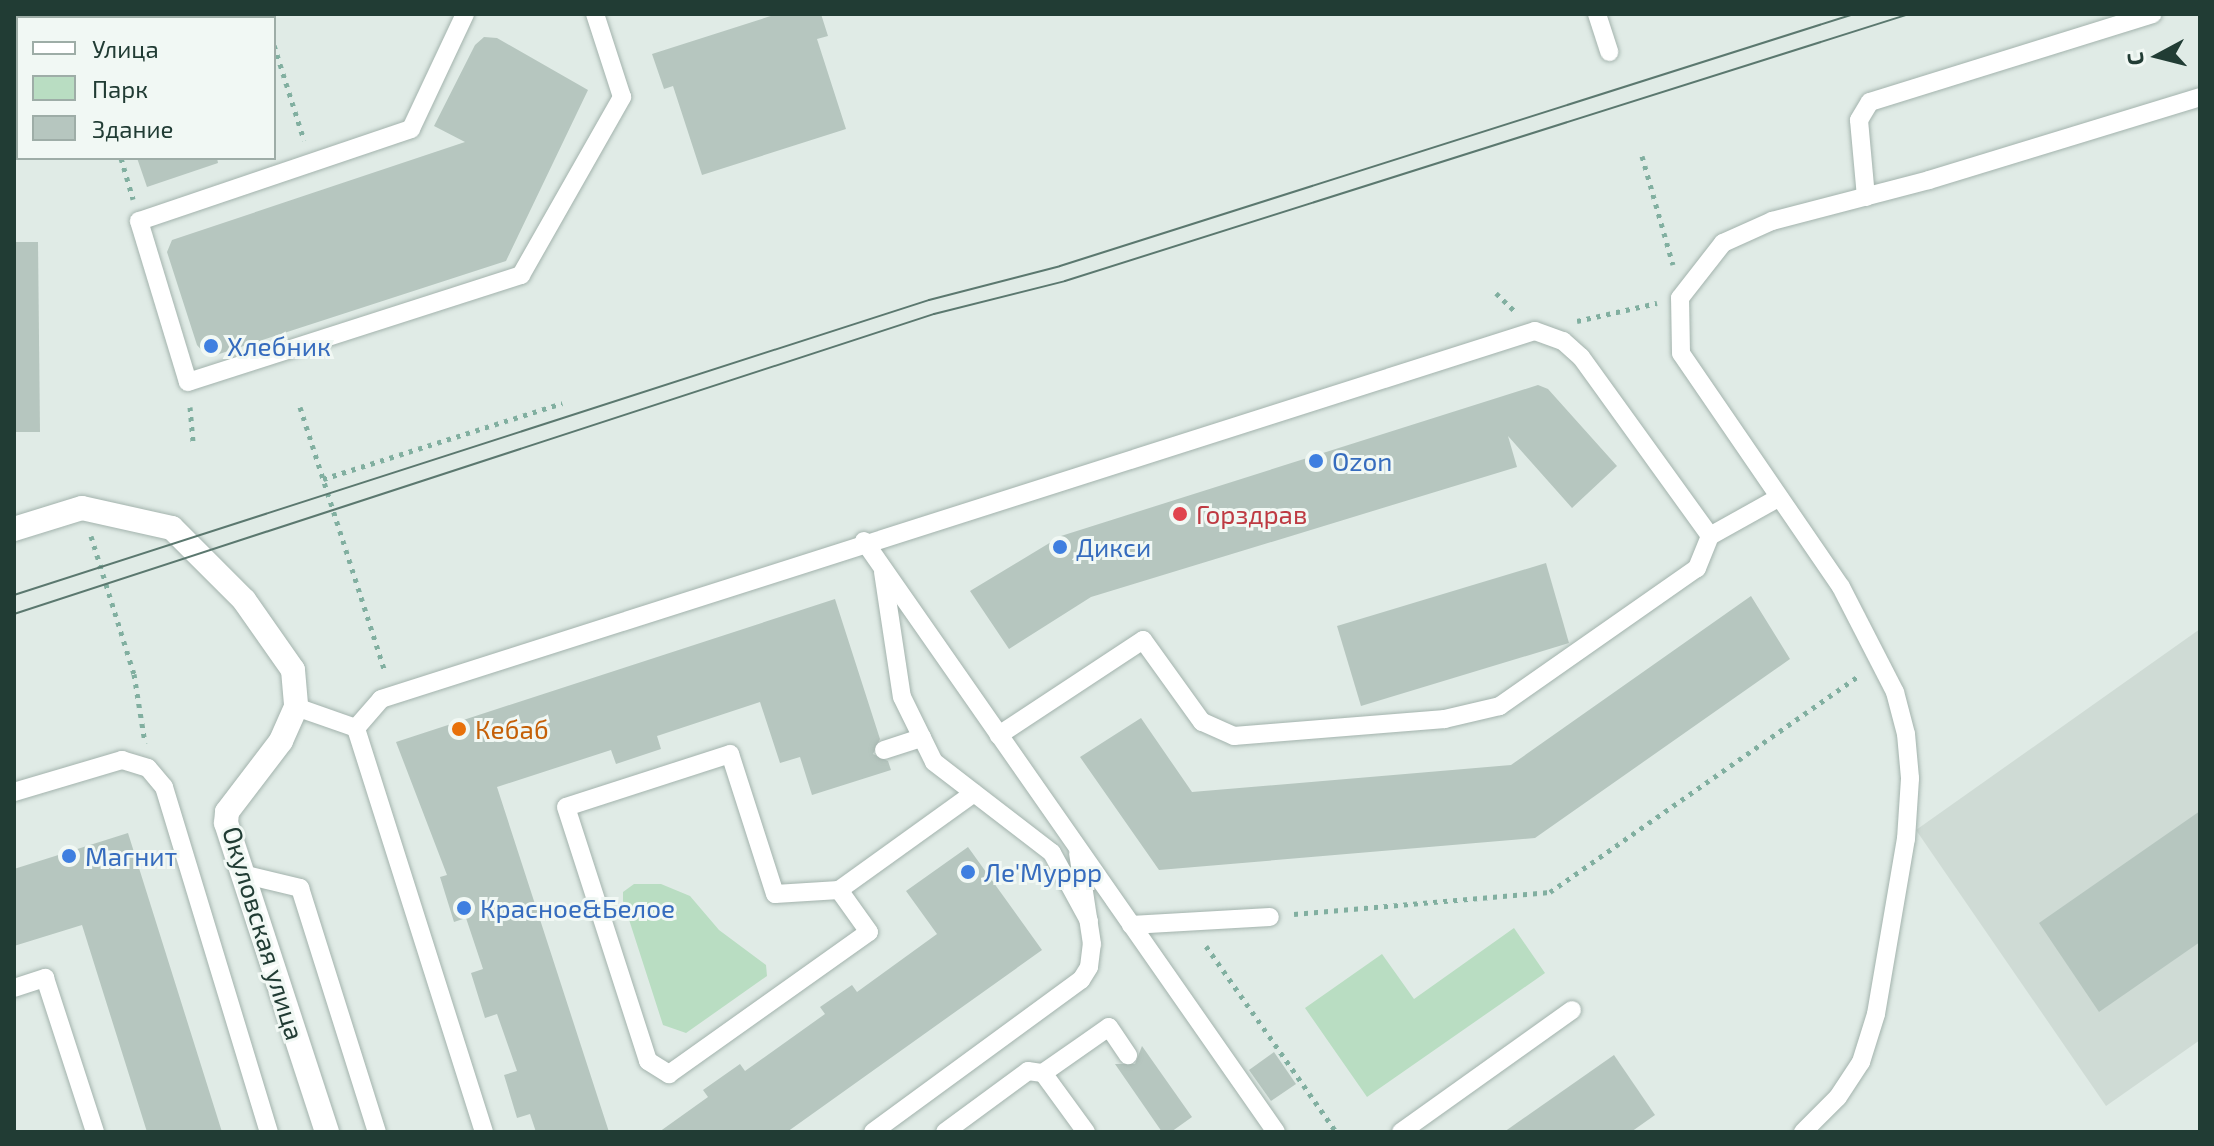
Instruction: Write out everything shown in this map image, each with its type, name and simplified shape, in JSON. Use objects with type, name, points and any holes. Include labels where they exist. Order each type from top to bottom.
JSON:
[{"type":"street","points":[[14,529],[82,508],[172,528],[244,600],[269,635],[293,670],[296,707]]},
{"type":"street","name":"Окуловская улица","points":[[296,707],[281,741],[227,812],[226,823],[327,1132]]},
{"type":"lane","points":[[465,14],[411,129],[139,221],[188,382],[521,275],[622,97],[595,14]]},
{"type":"lane","points":[[1597,14],[1609,52]]},
{"type":"lane","points":[[1866,197],[1859,120],[1870,102],[2153,14]]},
{"type":"lane","points":[[1807,1131],[1861,1062],[1876,1014],[1906,839],[1910,778],[1906,734],[1880,661],[1841,587],[1681,353],[1680,298],[1723,243],[1772,221],[1866,197],[2200,97]]},
{"type":"lane","points":[[356,728],[381,699],[864,541],[1535,331],[1563,341],[1581,357],[1710,536]]},
{"type":"lane","points":[[999,735],[1143,640],[1202,722],[1234,736],[1445,719],[1500,706],[1697,568],[1710,536],[1778,498]]},
{"type":"lane","points":[[864,541],[1276,1132]]},
{"type":"lane","points":[[883,567],[902,697],[934,762],[1052,853],[1089,921]]},
{"type":"lane","points":[[296,707],[356,728]]},
{"type":"lane","points":[[356,728],[484,1132]]},
{"type":"lane","points":[[884,750],[922,738]]},
{"type":"lane","points":[[839,890],[869,932],[669,1074],[648,1061],[566,807],[730,754],[775,894],[839,890],[974,793]]},
{"type":"lane","points":[[14,792],[122,760],[148,768],[164,787],[269,1132]]},
{"type":"lane","points":[[873,1132],[1081,980],[1089,967],[1089,921],[1077,846]]},
{"type":"lane","points":[[242,874],[300,888],[377,1132]]},
{"type":"lane","points":[[1131,925],[1270,917]]},
{"type":"lane","points":[[14,988],[45,978],[95,1132]]},
{"type":"lane","points":[[1401,1132],[1572,1010]]},
{"type":"lane","points":[[945,1132],[1028,1071],[1043,1073],[1109,1027],[1128,1055]]},
{"type":"lane","points":[[1043,1073],[1086,1132]]},
{"type":"path","points":[[276,51],[312,164]]},
{"type":"path","points":[[1496,293],[1535,331],[1680,298],[1642,156]]},
{"type":"path","points":[[122,160],[139,221]]},
{"type":"path","points":[[188,382],[193,442]]},
{"type":"path","points":[[323,479],[562,403]]},
{"type":"path","points":[[300,407],[393,695]]},
{"type":"path","points":[[95,548],[134,674],[148,768]]},
{"type":"path","points":[[1270,917],[1550,892],[1880,661]]},
{"type":"path","points":[[1189,921],[1336,1132]]},
{"type":"shaded area","points":[[2200,629],[2200,1040],[2106,1106],[1916,830]]},
{"type":"green space","points":[[634,884],[661,884],[690,896],[719,930],[766,965],[767,976],[686,1033],[663,1025],[623,901],[623,892]]},
{"type":"green space","points":[[1514,928],[1545,973],[1367,1097],[1305,1008],[1382,954],[1414,999]]},
{"type":"building","points":[[777,14],[821,14],[828,36],[817,39],[846,129],[702,175],[673,86],[664,89],[652,54]]},
{"type":"building","points":[[484,37],[497,38],[588,90],[506,261],[213,356],[205,354],[197,345],[167,252],[172,240],[465,142],[434,126],[475,45]]},
{"type":"building","points":[[138,160],[217,160],[218,163],[147,187]]},
{"type":"building","points":[[14,242],[38,242],[40,432],[14,432]]},
{"type":"building","points":[[1538,385],[1548,389],[1617,466],[1572,508],[1508,436],[1517,467],[1091,597],[1009,649],[970,591],[1061,536]]},
{"type":"building","points":[[1546,563],[1569,643],[1361,706],[1337,626]]},
{"type":"building","points":[[1751,596],[1790,659],[1535,838],[1159,870],[1080,757],[1141,718],[1192,792],[1511,765]]},
{"type":"building","points":[[835,599],[880,739],[873,754],[888,761],[891,770],[812,795],[800,757],[780,763],[760,702],[657,736],[661,749],[616,764],[611,750],[497,787],[609,1132],[536,1132],[530,1114],[517,1118],[504,1075],[517,1071],[497,1014],[485,1018],[471,973],[483,969],[466,918],[454,922],[440,877],[447,875],[396,742]]},
{"type":"building","points":[[2200,811],[2200,942],[2099,1012],[2039,923]]},
{"type":"building","points":[[128,833],[222,1132],[147,1132],[82,925],[14,946],[14,869]]},
{"type":"building","points":[[968,847],[1042,950],[787,1132],[659,1132],[708,1097],[703,1090],[740,1064],[745,1071],[825,1014],[820,1007],[852,985],[857,992],[937,934],[906,891]]},
{"type":"building","points":[[1142,1046],[1192,1117],[1171,1132],[1162,1132],[1115,1064],[1135,1064]]},
{"type":"building","points":[[1274,1052],[1296,1084],[1271,1101],[1249,1070]]},
{"type":"building","points":[[1614,1055],[1655,1115],[1631,1132],[1504,1132]]},
{"type":"tram line","points":[[14,595],[929,300],[1060,266],[1854,14]]},
{"type":"tram line","points":[[14,614],[934,314],[1065,281],[1909,14]]},
{"type":"place","name":"Хлебник","points":[[211,346]]},
{"type":"place","name":"Ozon","points":[[1316,461]]},
{"type":"place","name":"Горздрав","points":[[1180,514]]},
{"type":"place","name":"Дикси","points":[[1060,547]]},
{"type":"place","name":"Кебаб","points":[[459,729]]},
{"type":"place","name":"Магнит","points":[[69,856]]},
{"type":"place","name":"Ле'Муррр","points":[[968,872]]},
{"type":"place","name":"Красное&Белое","points":[[464,908]]}]
